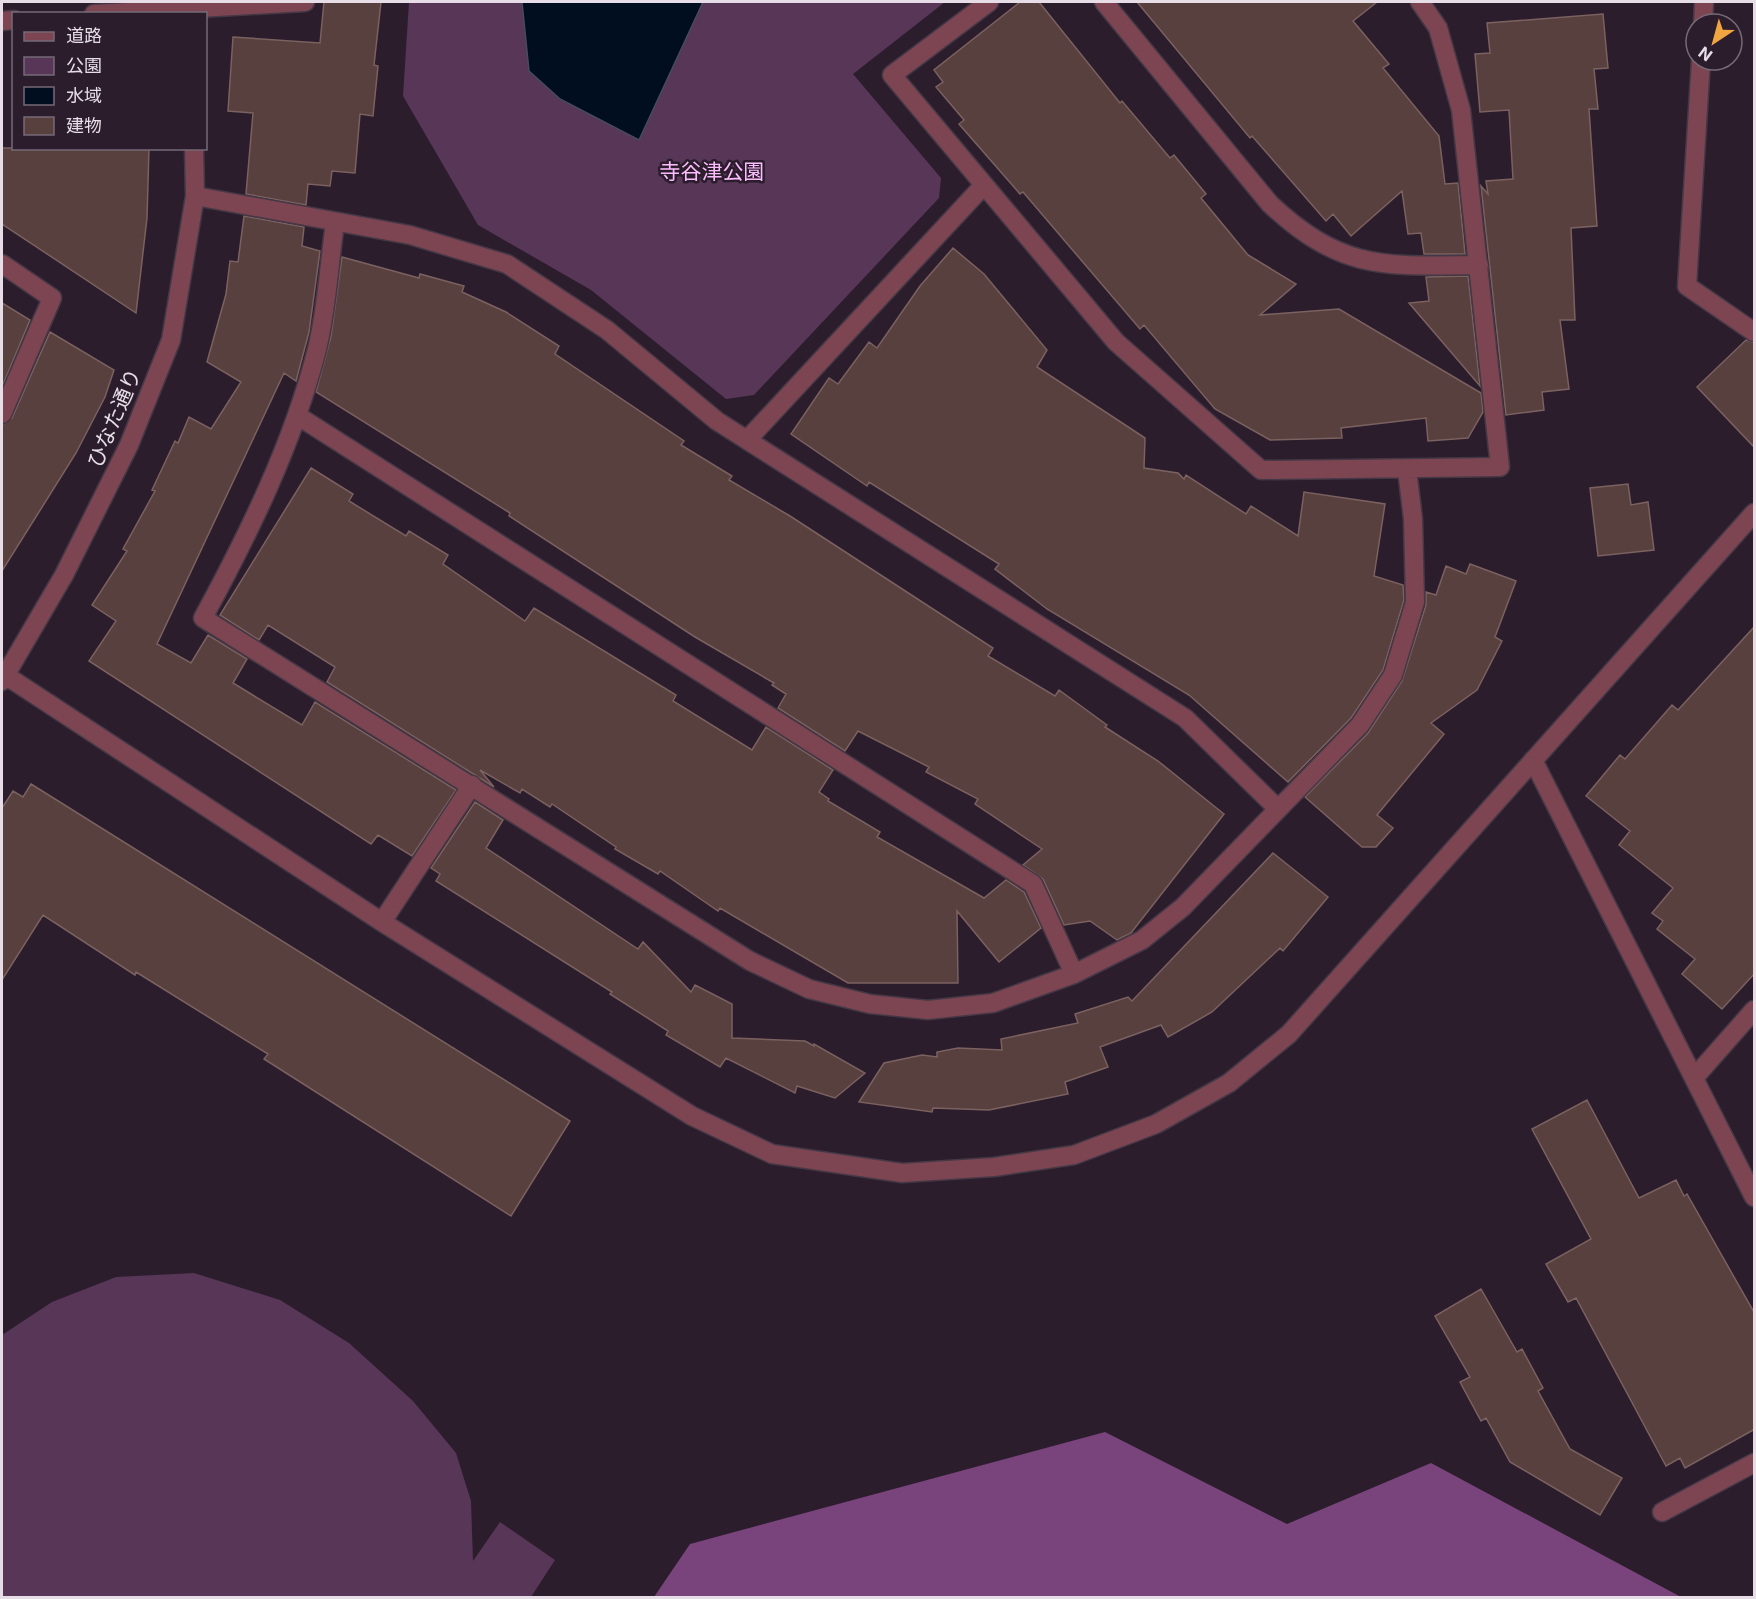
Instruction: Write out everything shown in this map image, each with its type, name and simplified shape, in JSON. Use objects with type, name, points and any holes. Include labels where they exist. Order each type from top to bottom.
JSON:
[{"type":"street","points":[[120,12],[305,2]]},
{"type":"street","points":[[989,2],[892,75],[1116,342],[1261,470],[1407,470],[1500,467],[1461,110],[1438,27],[1420,2]]},
{"type":"street","points":[[1104,2],[1270,204],[1299,231],[1345,256],[1389,266],[1479,265]]},
{"type":"street","points":[[1700,72],[1687,286],[1755,332]]},
{"type":"street","name":"ひなた通り","points":[[3,677],[64,575],[129,445],[171,340],[195,196],[195,150]]},
{"type":"street","points":[[748,439],[984,185]]},
{"type":"street","points":[[195,196],[410,235],[507,264],[607,330],[717,421],[1185,718],[1276,808]]},
{"type":"street","points":[[335,223],[318,347],[298,416],[238,553],[203,618],[750,961],[809,990],[870,1004],[928,1010],[993,1003],[1074,974],[1142,940],[1183,907],[1276,808],[1360,725],[1393,675],[1415,602],[1413,519],[1407,470]]},
{"type":"street","points":[[2,264],[52,298],[2,414]]},
{"type":"street","points":[[298,416],[1033,884],[1074,974]]},
{"type":"street","points":[[3,677],[382,922],[692,1116],[772,1154],[902,1173],[994,1167],[1074,1155],[1156,1124],[1229,1083],[1289,1034],[1755,513]]},
{"type":"street","points":[[1533,760],[1755,1197]]},
{"type":"street","points":[[382,922],[472,785]]},
{"type":"street","points":[[1694,1078],[1755,1010]]},
{"type":"street","points":[[1662,1512],[1755,1463]]},
{"type":"green space","name":"寺谷津公園","points":[[409,2],[945,2],[853,74],[941,178],[939,198],[754,395],[726,399],[591,290],[478,225],[403,96]]},
{"type":"green space","points":[[194,1273],[280,1300],[349,1343],[413,1401],[456,1453],[471,1501],[473,1561],[500,1522],[555,1560],[531,1597],[2,1597],[2,1335],[52,1302],[116,1277]]},
{"type":"shaded area","points":[[1105,1432],[1287,1524],[1431,1463],[1681,1597],[654,1597],[690,1544]]},
{"type":"water","points":[[522,2],[703,2],[639,140],[560,99],[529,71]]},
{"type":"building","points":[[324,2],[381,2],[374,65],[378,66],[373,116],[360,114],[355,173],[332,171],[330,186],[308,184],[306,205],[246,194],[253,113],[228,111],[233,37],[320,43]]},
{"type":"building","points":[[1020,2],[1039,2],[1120,103],[1122,101],[1170,158],[1174,155],[1206,194],[1201,198],[1248,255],[1296,284],[1260,315],[1339,309],[1481,393],[1483,412],[1468,438],[1428,441],[1426,418],[1341,428],[1342,438],[1270,440],[1215,409],[1144,325],[1140,329],[1023,192],[1020,194],[959,124],[964,120],[936,87],[943,82],[934,70]]},
{"type":"building","points":[[1137,2],[1377,2],[1353,21],[1389,64],[1383,68],[1439,136],[1445,184],[1458,183],[1465,254],[1424,254],[1421,233],[1408,234],[1402,191],[1351,236],[1333,214],[1326,221],[1252,136],[1250,138]]},
{"type":"building","points":[[1603,14],[1608,68],[1594,69],[1598,109],[1589,109],[1597,226],[1571,228],[1575,320],[1560,320],[1569,389],[1542,392],[1544,410],[1506,415],[1481,186],[1488,194],[1486,181],[1513,179],[1509,110],[1480,112],[1475,54],[1490,53],[1487,23]]},
{"type":"building","points":[[2,148],[12,148],[12,150],[149,150],[147,218],[136,313],[2,224]]},
{"type":"building","points":[[244,216],[304,227],[302,246],[320,251],[309,332],[296,381],[284,373],[157,644],[191,663],[208,635],[247,659],[233,683],[302,725],[315,702],[456,790],[412,856],[378,835],[371,844],[89,661],[116,621],[92,605],[127,551],[123,549],[155,491],[152,490],[175,441],[178,443],[189,417],[211,429],[241,382],[207,362],[226,294],[230,261],[238,262]]},
{"type":"building","points":[[953,248],[984,274],[1047,350],[1037,367],[1145,438],[1144,468],[1178,473],[1184,479],[1186,475],[1246,514],[1251,506],[1298,536],[1304,492],[1385,504],[1374,576],[1403,585],[1404,600],[1383,670],[1351,718],[1288,782],[1189,695],[1047,609],[995,569],[999,564],[869,482],[867,486],[791,434],[829,378],[838,384],[869,342],[877,348],[920,286]]},
{"type":"building","points":[[342,257],[419,278],[420,274],[464,286],[462,292],[506,312],[559,346],[555,354],[684,441],[681,445],[732,476],[729,480],[790,516],[993,648],[988,656],[1055,696],[1059,690],[1107,725],[1105,727],[1158,761],[1224,814],[1131,933],[1117,940],[1090,921],[1064,925],[1043,879],[1023,865],[1042,849],[975,804],[978,799],[926,772],[929,767],[858,731],[845,751],[778,708],[786,694],[772,685],[774,683],[695,637],[509,516],[510,513],[316,392],[331,336]]},
{"type":"building","points":[[1468,276],[1480,386],[1409,303],[1429,301],[1426,277]]},
{"type":"building","points":[[2,303],[30,320],[2,387]]},
{"type":"building","points":[[50,332],[114,370],[105,397],[76,453],[2,571],[2,425],[12,418]]},
{"type":"building","points":[[1746,340],[1755,343],[1755,448],[1697,387]]},
{"type":"building","points":[[311,468],[353,494],[349,501],[406,536],[409,531],[448,555],[443,564],[525,621],[534,608],[676,695],[673,701],[752,750],[766,727],[833,770],[819,792],[829,799],[828,801],[880,832],[877,837],[984,898],[1006,880],[1024,892],[1041,928],[999,962],[957,911],[958,983],[848,983],[720,908],[718,911],[660,871],[658,874],[615,849],[616,847],[552,804],[550,807],[522,789],[520,793],[480,770],[494,787],[327,682],[335,667],[268,625],[259,640],[220,615]]},
{"type":"building","points":[[1628,484],[1631,505],[1648,502],[1654,550],[1598,556],[1590,488]]},
{"type":"building","points":[[1470,564],[1516,581],[1495,637],[1502,641],[1477,690],[1431,723],[1444,734],[1377,815],[1393,828],[1376,847],[1362,847],[1305,797],[1368,733],[1402,681],[1426,605],[1426,592],[1436,595],[1446,566],[1466,574]]},
{"type":"building","points":[[1755,626],[1755,973],[1722,1009],[1682,974],[1695,959],[1657,929],[1663,921],[1652,913],[1673,888],[1619,845],[1630,831],[1586,796],[1620,755],[1625,759],[1672,705],[1678,710]]},
{"type":"building","points":[[31,784],[570,1121],[511,1216],[264,1059],[268,1054],[136,972],[135,975],[43,915],[2,980],[2,808],[13,791],[23,797]]},
{"type":"building","points":[[475,802],[503,820],[486,848],[638,949],[643,942],[691,992],[695,985],[732,1004],[732,1038],[805,1041],[865,1073],[835,1098],[797,1086],[795,1093],[726,1058],[720,1067],[666,1035],[668,1031],[610,994],[612,992],[436,881],[440,874],[431,868]]},
{"type":"building","points":[[1273,853],[1328,897],[1283,951],[1280,948],[1212,1012],[1168,1037],[1161,1025],[1100,1047],[1108,1067],[1065,1082],[1068,1094],[989,1110],[933,1108],[932,1112],[859,1102],[884,1063],[922,1055],[937,1057],[937,1052],[958,1048],[1002,1050],[1001,1039],[1078,1023],[1075,1014],[1128,997],[1132,1001]]},
{"type":"building","points":[[1587,1100],[1639,1198],[1676,1180],[1684,1196],[1687,1194],[1755,1314],[1755,1429],[1685,1468],[1680,1458],[1666,1466],[1576,1298],[1568,1302],[1546,1264],[1591,1239],[1532,1129]]},
{"type":"building","points":[[1481,1289],[1517,1352],[1522,1349],[1543,1388],[1538,1391],[1570,1449],[1622,1478],[1600,1515],[1510,1462],[1486,1418],[1481,1421],[1460,1382],[1470,1377],[1435,1316]]}]
